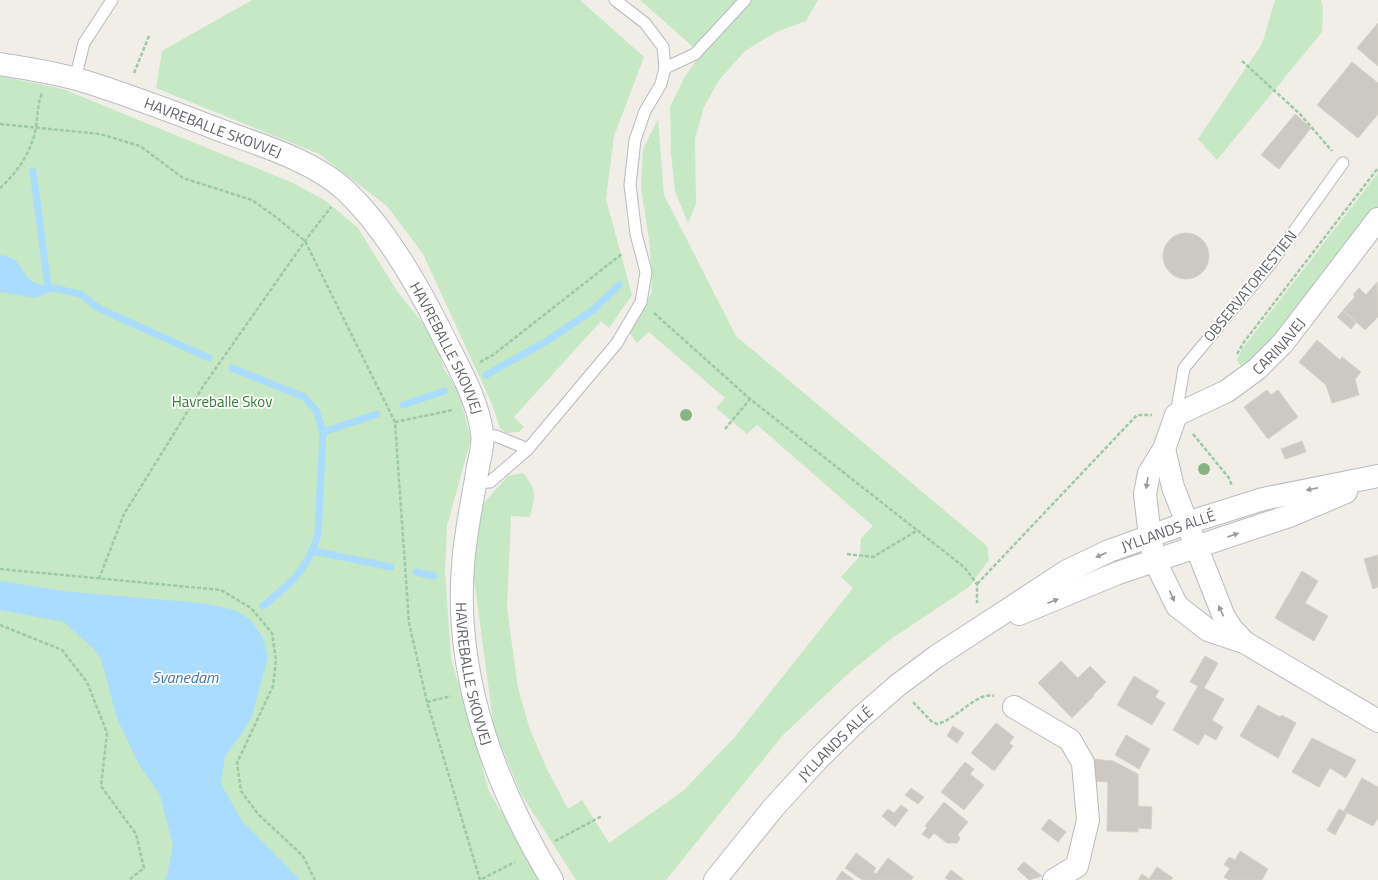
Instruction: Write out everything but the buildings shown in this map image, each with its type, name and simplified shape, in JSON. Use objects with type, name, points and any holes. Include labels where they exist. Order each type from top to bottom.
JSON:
[{"type":"street","name":"HAVREBALLE SKOVVEJ","points":[[0,64],[51,73],[125,94],[284,154],[319,172],[344,189],[382,231],[432,314],[476,407],[483,436],[463,567],[463,632],[472,691],[497,772],[535,852],[552,880]]},
{"type":"street","name":"CARINAVEJ","points":[[1176,415],[1227,391],[1257,369],[1283,343],[1378,219]]},
{"type":"street","points":[[1176,415],[1164,449],[1149,473],[1145,494],[1150,537],[1155,561],[1177,606],[1208,630],[1244,642],[1378,721]]},
{"type":"street","points":[[1164,449],[1173,487],[1224,617],[1231,628],[1244,642]]},
{"type":"street","name":"JYLLANDS ALLÉ","points":[[715,880],[774,807],[818,759],[860,718],[898,685],[937,656],[1067,571],[1110,551],[1187,523],[1241,506],[1268,498],[1378,477]]},
{"type":"street","name":"JYLLANDS ALLÉ","points":[[977,630],[1118,574],[1292,515],[1378,477]]},
{"type":"street","points":[[1014,707],[1070,740],[1083,763],[1088,820],[1082,873],[1054,880]]},
{"type":"lane","points":[[75,79],[84,42],[92,28],[103,16],[112,0]]},
{"type":"lane","points":[[476,483],[490,482],[528,448],[618,343],[641,302],[646,272],[638,242],[630,185],[635,140],[645,111],[661,84],[665,68],[663,47],[645,24],[615,0]]},
{"type":"lane","points":[[665,68],[695,54],[745,0]]},
{"type":"lane","name":"OBSERVATORIESTIEN","points":[[1176,415],[1184,368],[1271,263],[1343,163]]},
{"type":"lane","points":[[483,436],[496,436],[528,448]]},
{"type":"path","points":[[125,94],[149,36]]},
{"type":"path","points":[[1242,61],[1300,114],[1343,163]]},
{"type":"path","points":[[0,188],[11,178],[23,162],[36,128],[37,104],[51,73]]},
{"type":"path","points":[[0,124],[100,134],[140,146],[183,178],[252,200],[276,217],[305,241],[395,422],[409,623],[427,702],[480,880],[602,816]]},
{"type":"path","points":[[1236,355],[1244,342],[1378,168]]},
{"type":"path","points":[[99,579],[124,514],[204,385],[305,241],[344,189]]},
{"type":"path","points":[[460,371],[493,355],[562,299],[597,275],[638,242]]},
{"type":"path","points":[[641,302],[750,398],[964,567],[977,584],[977,630]]},
{"type":"path","points":[[725,429],[750,398]]},
{"type":"path","points":[[395,422],[446,411],[476,407]]},
{"type":"path","points":[[977,584],[1137,415],[1176,415],[1229,478],[1241,506]]},
{"type":"path","points":[[847,554],[873,557],[918,530]]},
{"type":"path","points":[[0,569],[221,590],[251,608],[272,633],[276,660],[273,686],[237,763],[242,791],[258,815],[303,856],[315,880]]},
{"type":"path","points":[[0,625],[62,650],[87,682],[107,733],[101,786],[136,834],[144,868],[129,880]]},
{"type":"path","points":[[898,685],[931,721],[937,724],[946,722],[983,696],[989,694],[996,696],[1014,707]]},
{"type":"green space","points":[[252,0],[580,0],[644,57],[614,136],[606,199],[632,295],[609,328],[601,321],[514,417],[524,427],[519,432],[506,433],[500,428],[492,404],[423,254],[387,206],[319,154],[156,88],[162,51]]},
{"type":"green space","points":[[640,0],[818,0],[806,21],[776,32],[745,51],[719,80],[704,107],[695,139],[696,204],[688,223],[675,191],[671,154],[670,107],[684,78],[701,54]]},
{"type":"green space","points":[[1275,0],[1321,0],[1323,7],[1322,32],[1217,160],[1198,139],[1262,44]]},
{"type":"green space","name":"Havreballe Skov","points":[[0,76],[63,89],[293,183],[326,201],[358,228],[397,291],[434,337],[444,369],[459,393],[471,439],[447,526],[445,572],[451,658],[489,791],[541,880],[0,880]]},
{"type":"green space","points":[[658,119],[664,195],[736,336],[987,546],[989,560],[969,587],[891,639],[850,672],[783,735],[666,880],[576,880],[521,794],[494,728],[473,572],[483,504],[508,476],[523,473],[533,489],[534,498],[530,517],[511,516],[507,608],[518,688],[530,730],[547,769],[568,809],[582,800],[609,843],[683,791],[734,738],[853,588],[841,577],[860,556],[861,538],[873,526],[757,425],[747,434],[716,408],[725,398],[649,332],[637,343],[630,333],[652,292],[650,246],[641,188],[643,149]]},
{"type":"green space","points":[[1378,173],[1378,207],[1300,309],[1255,358],[1240,365],[1237,360],[1242,349]]},
{"type":"water","points":[[0,255],[13,259],[17,262],[29,279],[33,282],[48,287],[50,292],[35,298],[0,292]]},
{"type":"water","name":"Svanedam","points":[[0,581],[72,592],[202,603],[235,610],[251,620],[263,638],[268,657],[252,716],[243,732],[225,756],[221,784],[242,821],[300,880],[164,880],[167,876],[173,845],[160,795],[138,763],[117,718],[101,659],[94,649],[64,622],[0,610]]},
{"type":"waterway","points":[[33,171],[48,287],[80,294],[100,309],[209,358]]},
{"type":"waterway","points":[[486,375],[545,342],[593,310],[619,285]]},
{"type":"waterway","points":[[232,368],[304,397],[316,410],[323,432],[318,534],[314,547],[297,575],[263,606]]},
{"type":"waterway","points":[[403,405],[444,391]]},
{"type":"waterway","points":[[323,432],[377,414]]},
{"type":"waterway","points":[[313,551],[391,567]]},
{"type":"waterway","points":[[416,572],[434,576]]}]
